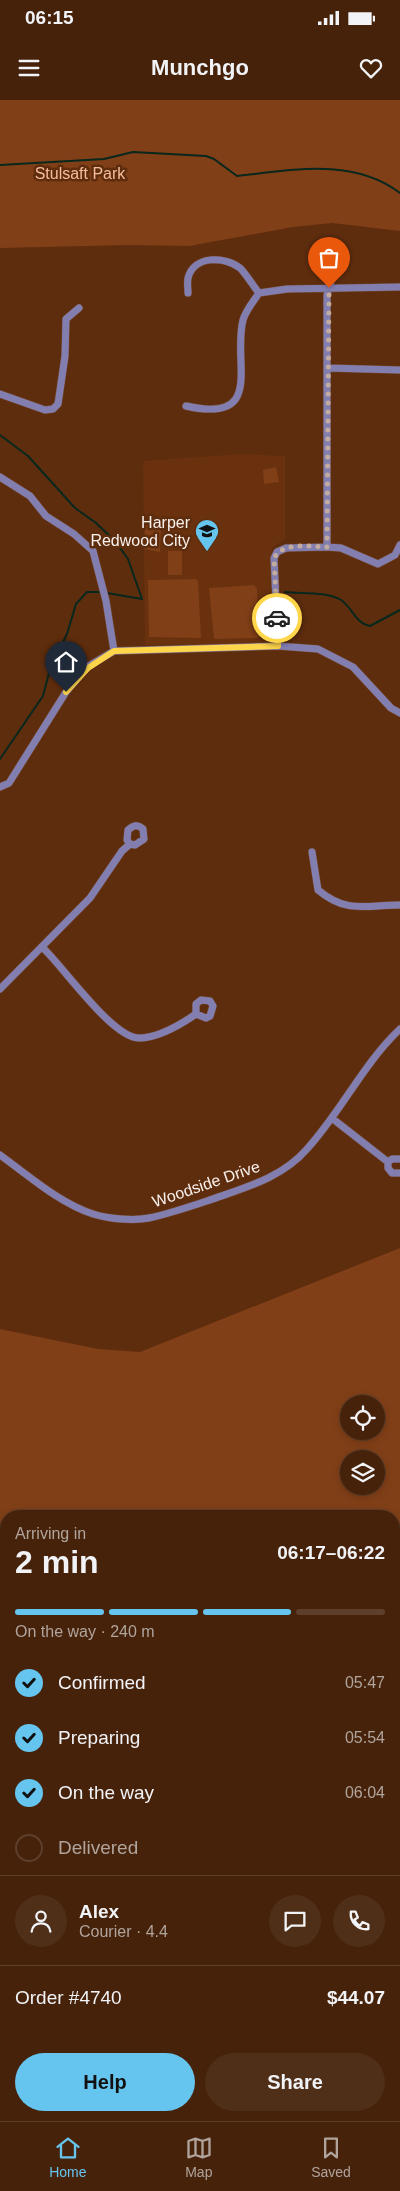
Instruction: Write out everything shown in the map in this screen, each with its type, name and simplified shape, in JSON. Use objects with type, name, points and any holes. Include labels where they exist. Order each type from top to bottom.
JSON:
[{"type":"street","points":[[327,547],[330,247]]},
{"type":"street","points":[[188,294],[188,279],[192,268],[202,262],[215,259],[229,261],[242,270],[259,293]]},
{"type":"street","points":[[186,406],[202,410],[223,408],[234,400],[242,386],[243,321],[249,307],[259,293],[287,289],[400,287]]},
{"type":"street","points":[[0,394],[45,410],[53,409],[58,404],[65,356],[66,319],[79,308]]},
{"type":"street","points":[[328,368],[400,370]]},
{"type":"street","points":[[0,477],[30,496],[46,516],[74,534],[94,551],[106,601],[114,651]]},
{"type":"street","points":[[278,646],[274,558],[277,552],[286,548],[341,548],[378,564],[395,555],[400,545]]},
{"type":"street","points":[[0,787],[8,783],[66,692],[88,668],[114,651],[278,646],[318,650],[353,667],[391,708],[400,713]]},
{"type":"street","points":[[0,989],[90,898],[122,851],[130,844]]},
{"type":"street","points":[[312,852],[318,890],[332,902],[354,907],[400,904]]},
{"type":"street","points":[[42,947],[110,1023],[124,1034],[138,1038],[155,1034],[180,1025],[196,1014]]},
{"type":"street","name":"Woodside Drive","points":[[0,1155],[74,1206],[100,1215],[147,1218],[175,1212],[264,1181],[280,1172],[306,1151],[332,1119],[378,1054],[400,1029]]},
{"type":"street","points":[[332,1119],[388,1162]]},
{"type":"street","points":[[388,1162],[392,1159],[400,1159]]},
{"type":"street","points":[[388,1162],[388,1168],[392,1173],[400,1173]]},
{"type":"shaded area","name":"Harper Redwood City","points":[[241,454],[285,456],[285,539],[273,547],[270,557],[273,644],[145,645],[143,461]]},
{"type":"green space","name":"Stulsaft Park","points":[[0,100],[400,100],[400,231],[332,223],[293,227],[189,246],[129,245],[0,248]]},
{"type":"green space","points":[[276,467],[279,482],[264,484],[263,470]]},
{"type":"green space","points":[[145,525],[161,525],[160,552],[144,549]]},
{"type":"green space","points":[[168,551],[182,551],[182,575],[168,575]]},
{"type":"green space","points":[[196,579],[198,581],[201,638],[149,637],[148,580]]},
{"type":"green space","points":[[254,585],[257,589],[259,638],[214,639],[209,588]]},
{"type":"green space","points":[[400,1248],[400,1510],[0,1510],[0,1329],[98,1349],[140,1352]]},
{"type":"waterway","points":[[0,165],[104,159],[133,152],[206,156],[214,159],[237,176],[300,169],[342,170],[362,174],[382,182],[400,193]]},
{"type":"waterway","points":[[0,435],[28,456],[75,508],[96,523],[115,541],[128,559],[142,599],[107,593]]},
{"type":"waterway","points":[[0,759],[43,696],[50,669],[67,634],[76,604],[87,592],[103,592]]},
{"type":"waterway","points":[[285,592],[321,594],[335,597],[345,603],[357,619],[370,626],[400,610]]},
{"type":"way so far","points":[[277,618],[274,558],[277,552],[287,548],[327,547],[327,295],[329,288]]},
{"type":"place","name":"Harper Redwood City","points":[[207,552]]},
{"type":"route","points":[[66,692],[88,668],[114,651],[278,646],[277,618]]}]
